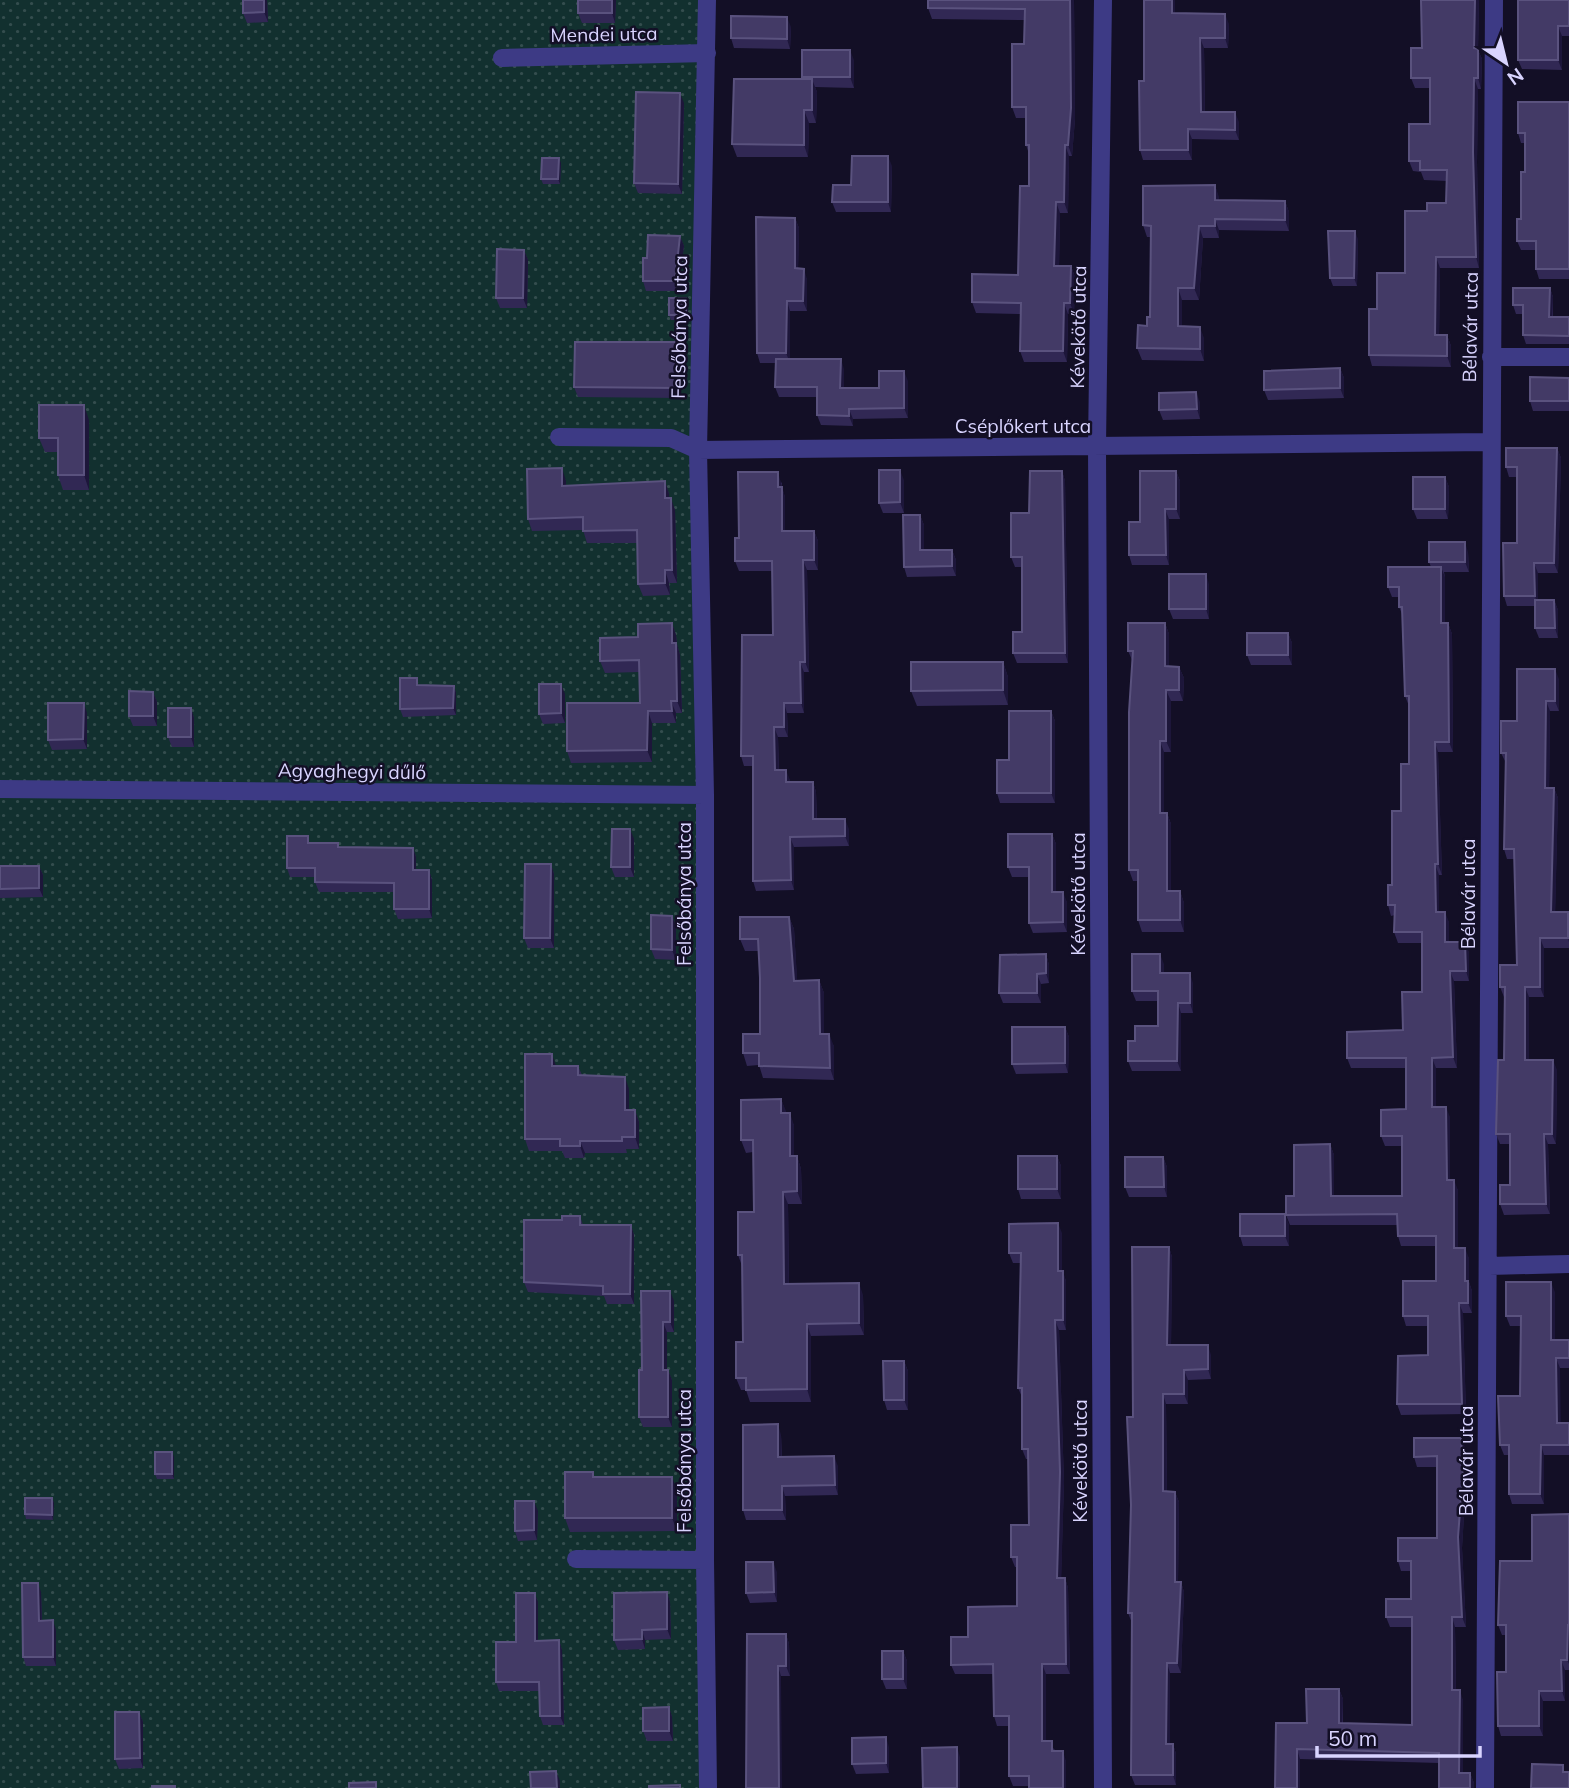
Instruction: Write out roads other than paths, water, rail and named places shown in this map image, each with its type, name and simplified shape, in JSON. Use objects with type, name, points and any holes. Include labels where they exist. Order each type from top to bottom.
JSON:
[{"type":"street","name":"Felsőbánya utca","points":[[707,0],[698,450],[705,795],[705,1560],[708,1788]]},
{"type":"street","name":"Kévekötő utca","points":[[1103,0],[1097,446],[1103,1788]]},
{"type":"street","name":"Bélavár utca","points":[[1485,1788],[1494,0]]},
{"type":"street","name":"Mendei utca","points":[[502,58],[707,53]]},
{"type":"street","points":[[1491,357],[1569,357]]},
{"type":"street","name":"Cséplőkert utca","points":[[559,437],[671,438],[698,450],[1490,442]]},
{"type":"street","name":"Agyaghegyi dűlő","points":[[0,789],[705,795]]},
{"type":"street","points":[[1489,1266],[1569,1264]]},
{"type":"street","points":[[576,1559],[705,1560]]}]
